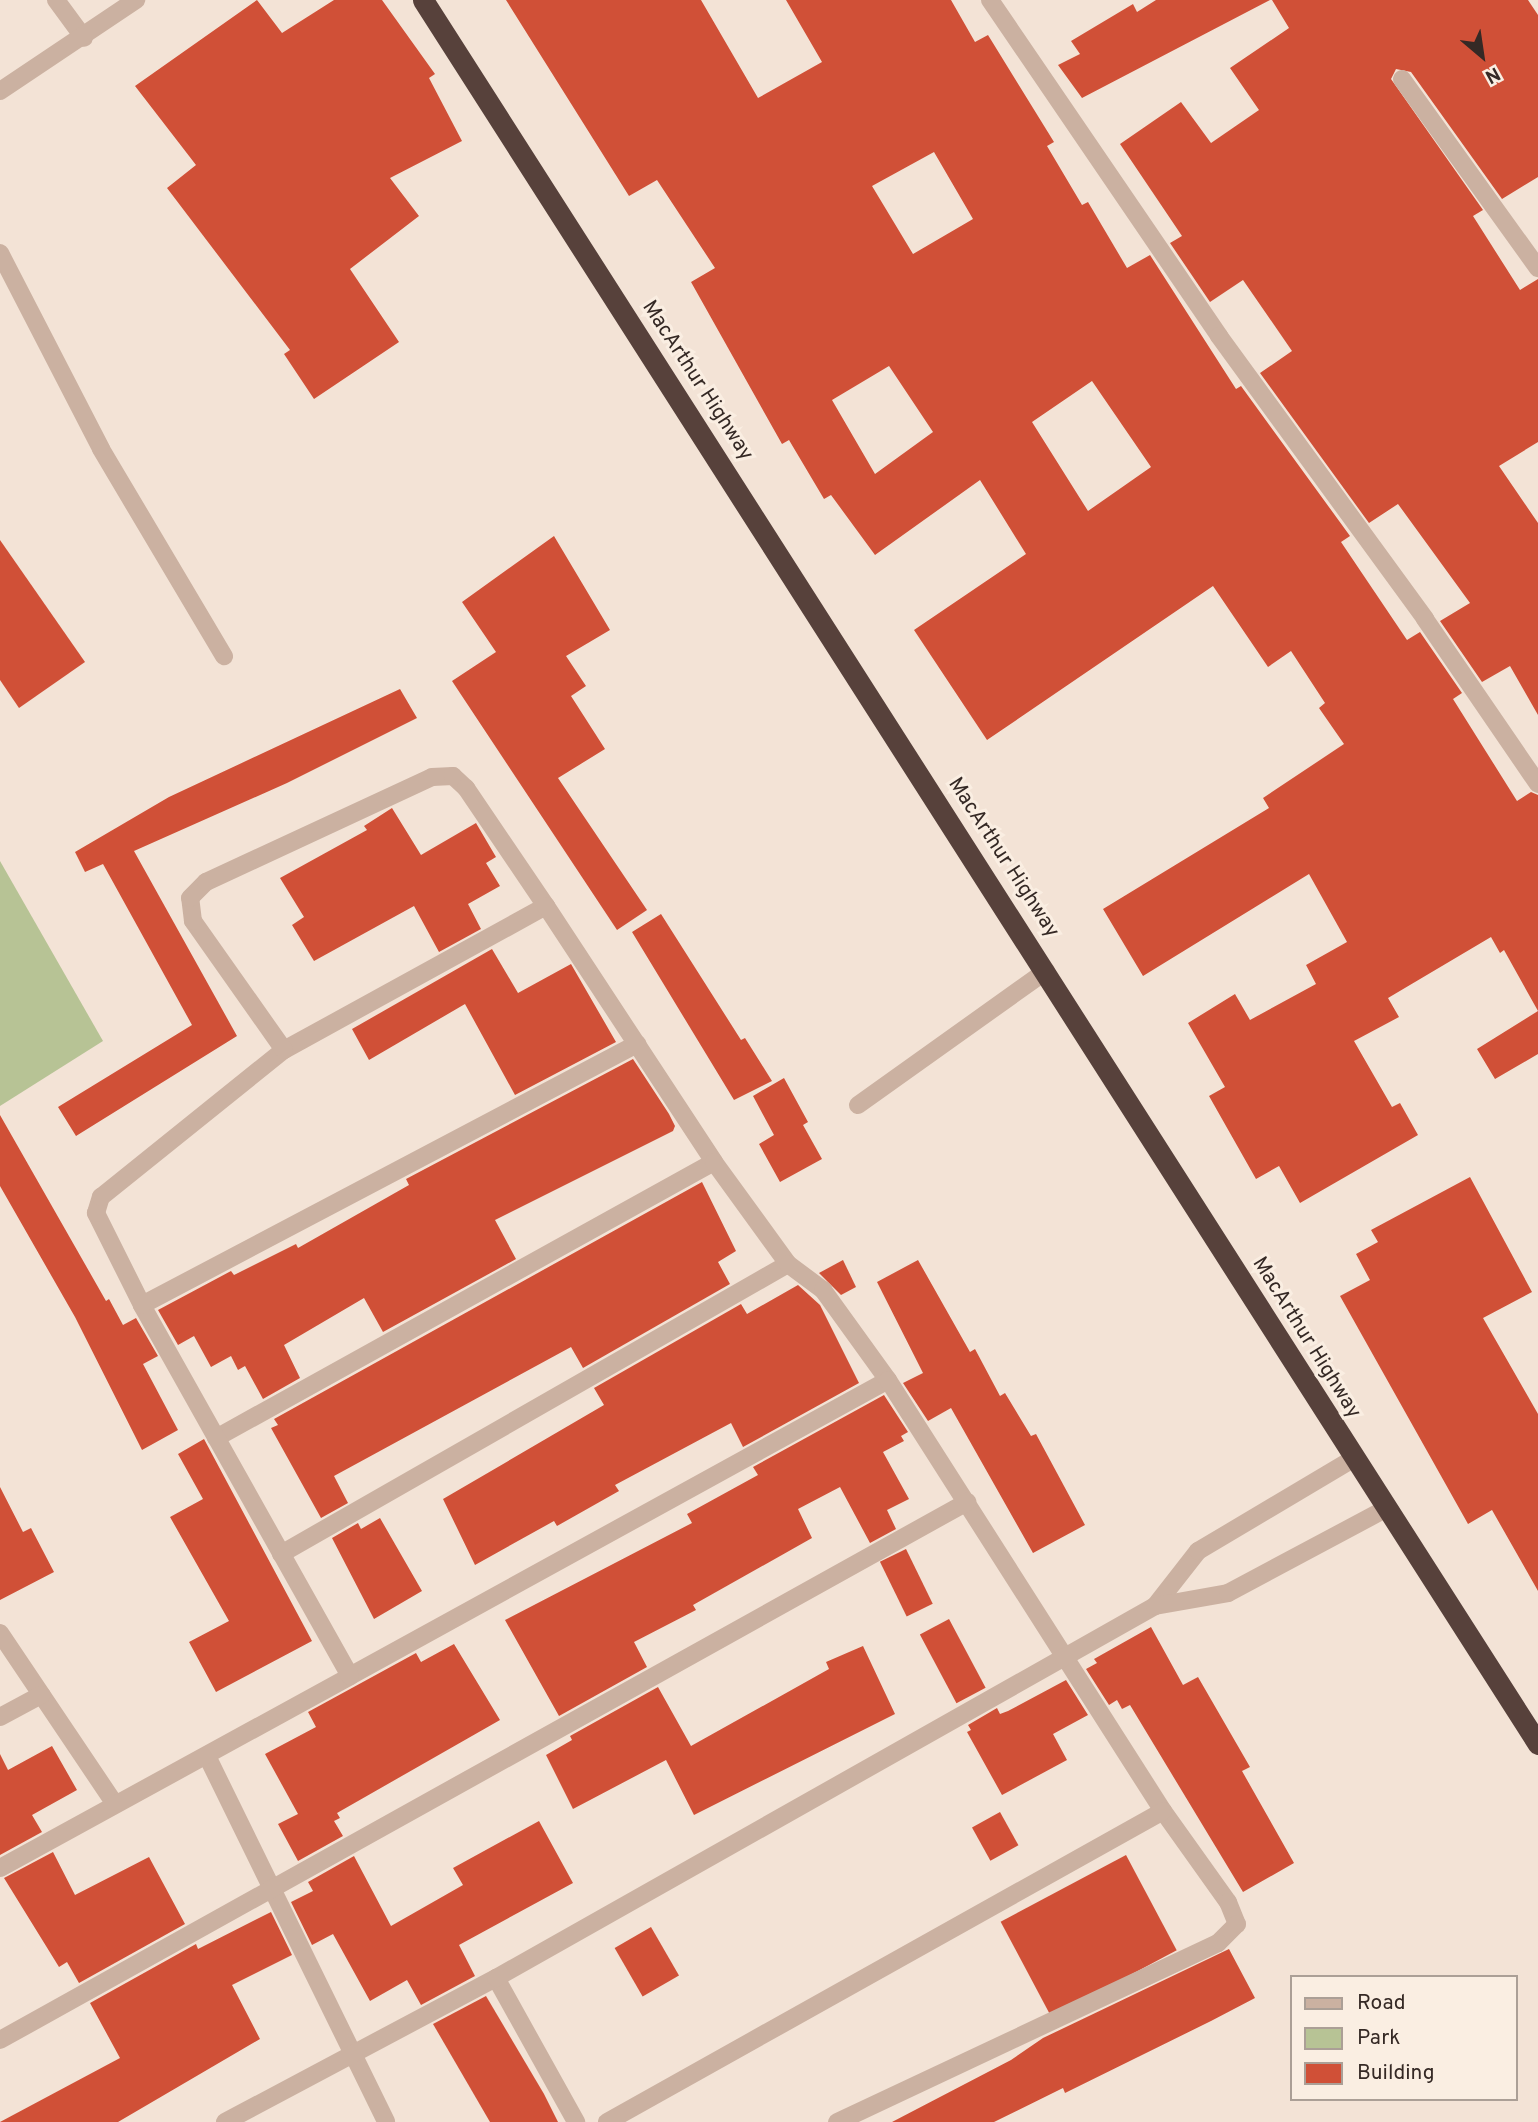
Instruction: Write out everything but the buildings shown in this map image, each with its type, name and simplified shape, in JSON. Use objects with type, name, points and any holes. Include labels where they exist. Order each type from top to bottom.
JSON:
[{"type":"highway","name":"MacArthur Highway","points":[[423,0],[1046,971],[1353,1459],[1538,1744]]},
{"type":"street","points":[[56,0],[84,38]]},
{"type":"street","points":[[0,91],[84,38],[136,0]]},
{"type":"street","points":[[990,0],[1219,336],[1538,784]]},
{"type":"street","points":[[1402,79],[1538,268]]},
{"type":"street","points":[[0,253],[101,449],[224,656]]},
{"type":"street","points":[[284,1050],[193,921],[190,898],[206,882],[432,777],[453,776],[466,788],[547,906],[714,1162],[789,1264],[823,1290],[888,1380],[1066,1655],[1163,1811],[1228,1902],[1237,1924],[1218,1943],[838,2122]]},
{"type":"street","points":[[350,1676],[142,1306],[96,1213],[101,1197],[284,1050],[547,906]]},
{"type":"street","points":[[858,1105],[1046,971]]},
{"type":"street","points":[[142,1306],[637,1044]]},
{"type":"street","points":[[216,1438],[714,1162]]},
{"type":"street","points":[[281,1554],[789,1264]]},
{"type":"street","points":[[0,1868],[888,1380]]},
{"type":"street","points":[[1155,1606],[1198,1551],[1353,1459]]},
{"type":"street","points":[[0,2040],[967,1502]]},
{"type":"street","points":[[225,2122],[496,1978],[1155,1606],[1228,1593],[1385,1509]]},
{"type":"street","points":[[0,1633],[115,1804]]},
{"type":"street","points":[[0,1717],[41,1695]]},
{"type":"street","points":[[207,1756],[386,2122]]},
{"type":"street","points":[[607,2122],[1163,1811]]},
{"type":"street","points":[[496,1978],[576,2122]]},
{"type":"green space","points":[[0,861],[103,1041],[0,1106]]}]
